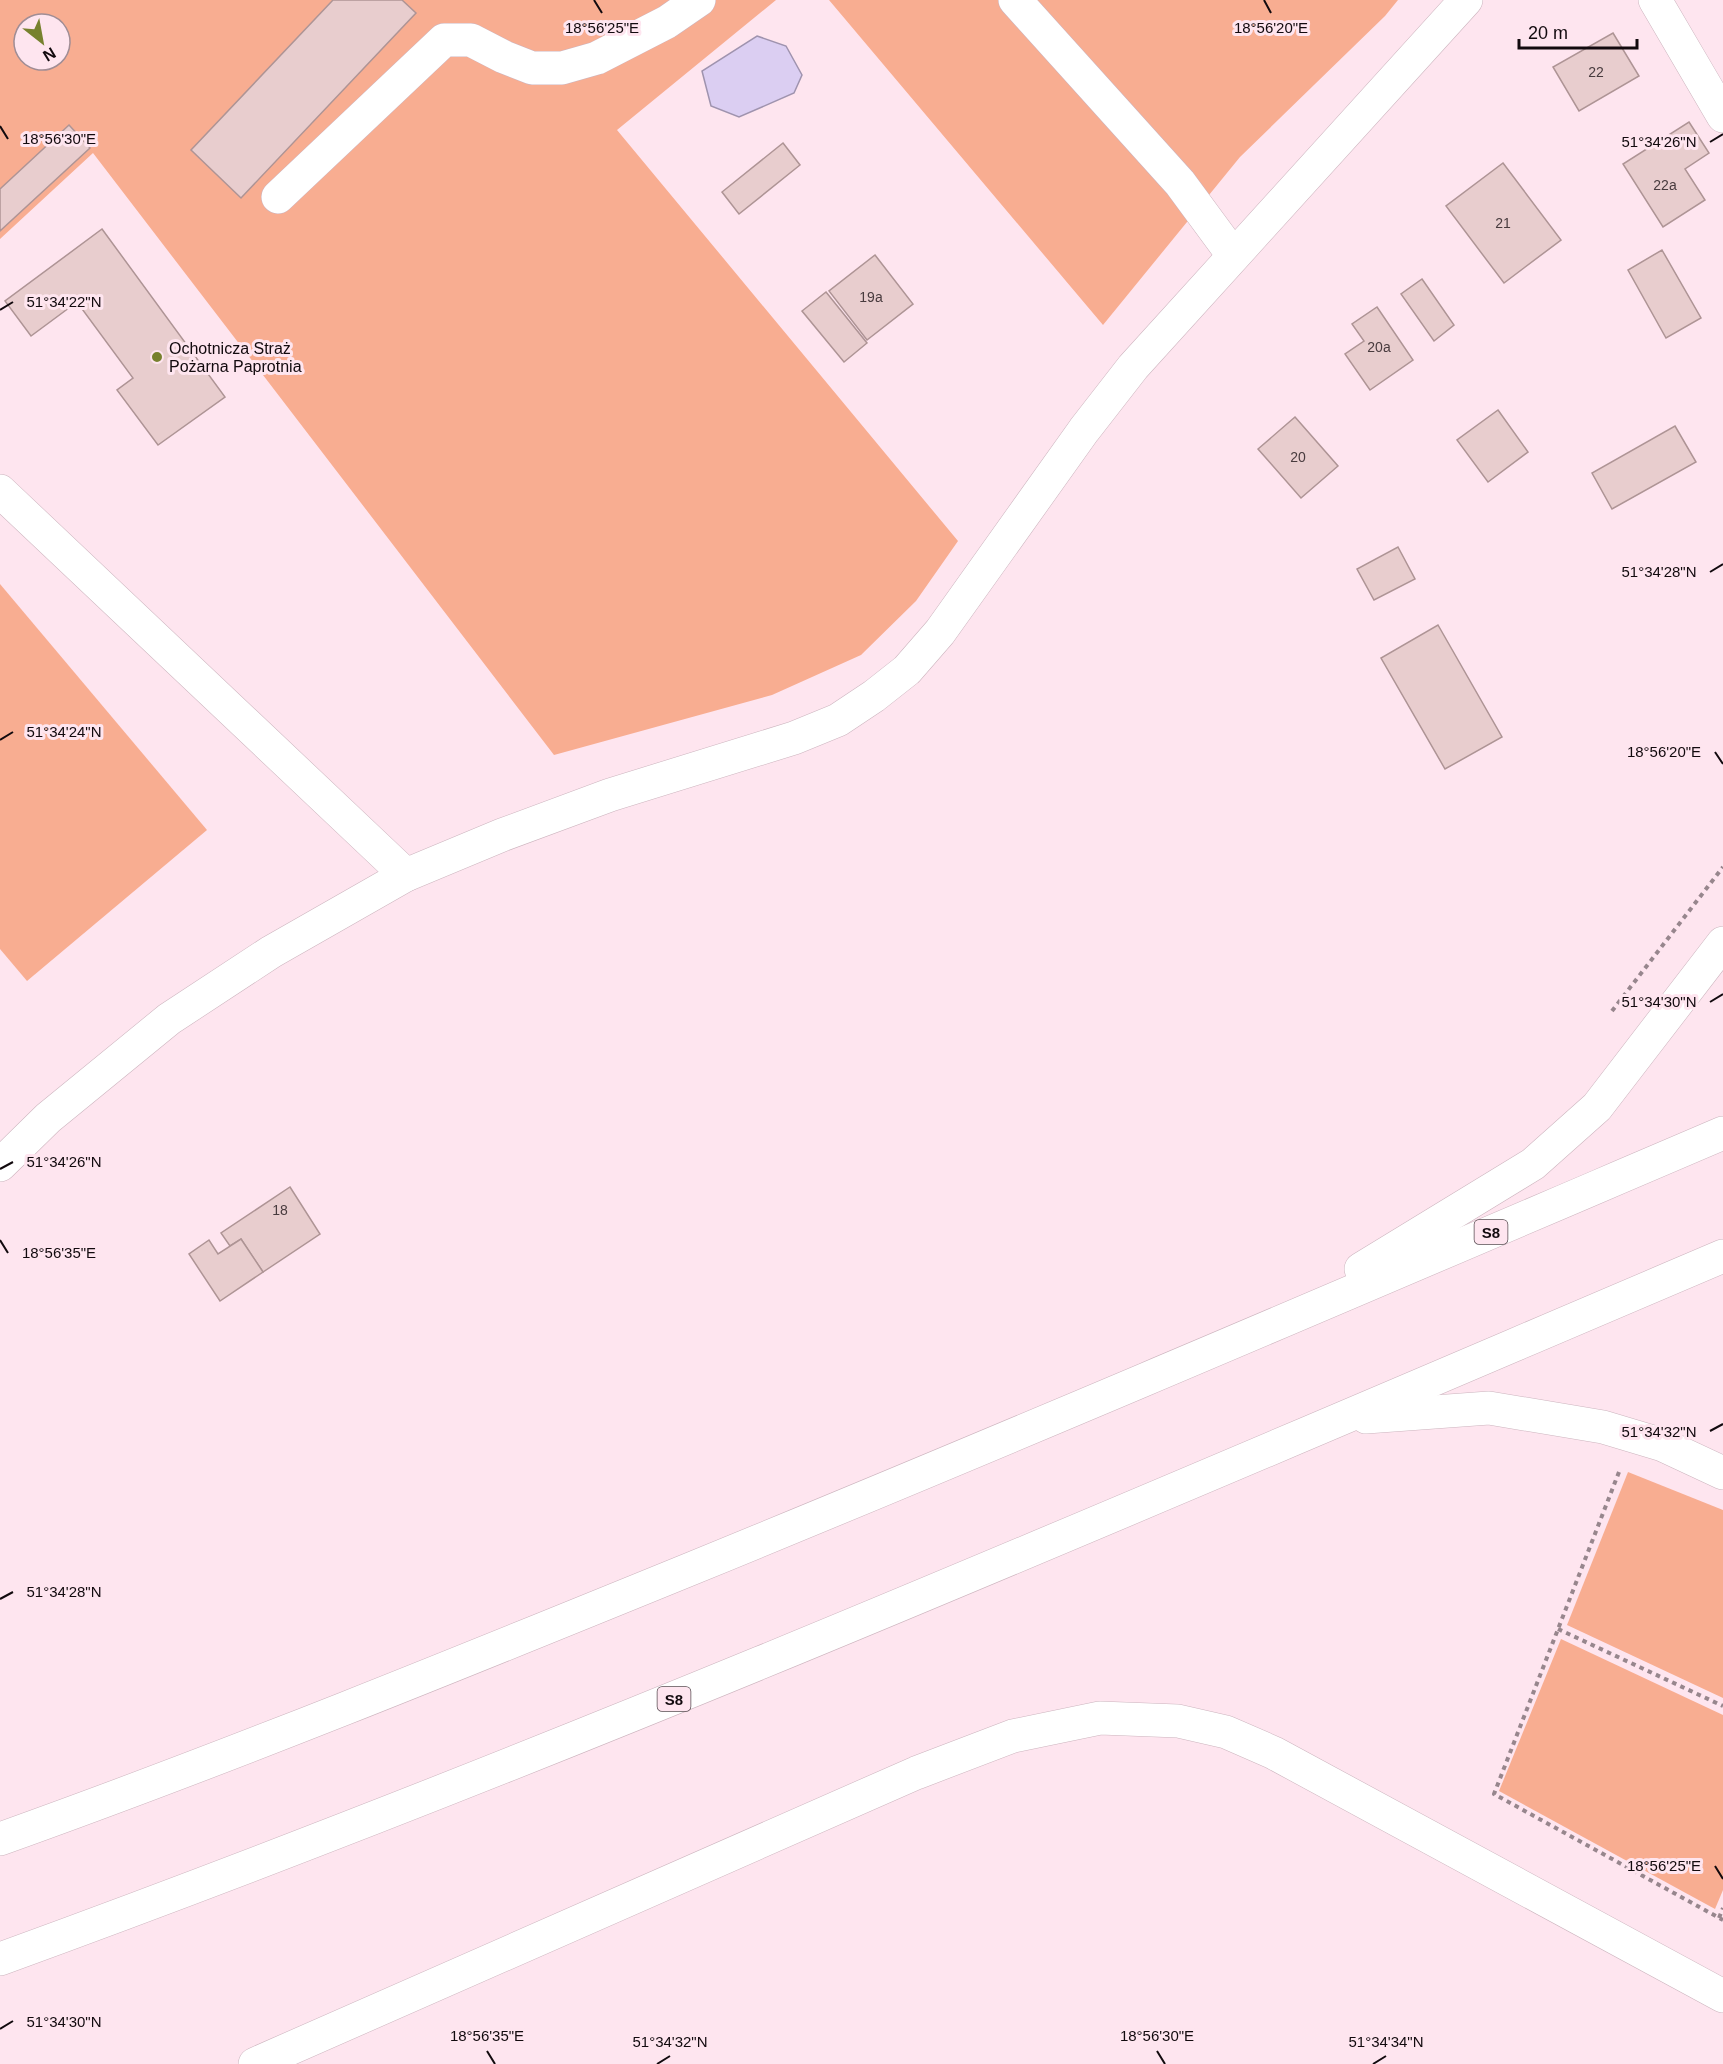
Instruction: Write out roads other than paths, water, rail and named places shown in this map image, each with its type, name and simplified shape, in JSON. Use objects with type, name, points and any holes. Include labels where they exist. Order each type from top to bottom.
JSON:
[{"type":"main road","points":[[278,197],[444,40],[471,40],[532,68],[562,68],[597,58],[667,22],[699,0]]},
{"type":"main road","points":[[1015,0],[1180,183],[1233,255]]},
{"type":"main road","points":[[0,1165],[48,1118],[169,1019],[271,952],[406,875],[502,835],[610,795],[794,738],[838,720],[907,670],[940,632],[1084,430],[1132,367],[1466,0]]},
{"type":"main road","points":[[1655,0],[1723,116]]},
{"type":"main road","points":[[0,491],[406,875]]},
{"type":"main road","points":[[1259,1330],[1533,1164],[1597,1107],[1723,943]]},
{"type":"main road","name":"S8","points":[[0,1839],[318,1719],[555,1625],[864,1498],[1723,1133]]},
{"type":"main road","name":"S8","points":[[0,1959],[351,1829],[576,1739],[910,1602],[1723,1256]]},
{"type":"main road","points":[[1340,1419],[1489,1408],[1603,1427],[1663,1445],[1723,1473]]},
{"type":"main road","points":[[255,2064],[916,1773],[1012,1736],[1100,1718],[1178,1721],[1226,1731],[1274,1753],[1723,1996]]},
{"type":"place","name":"Ochotnicza Straż Pożarna Paprotnia","points":[[157,357]]}]
